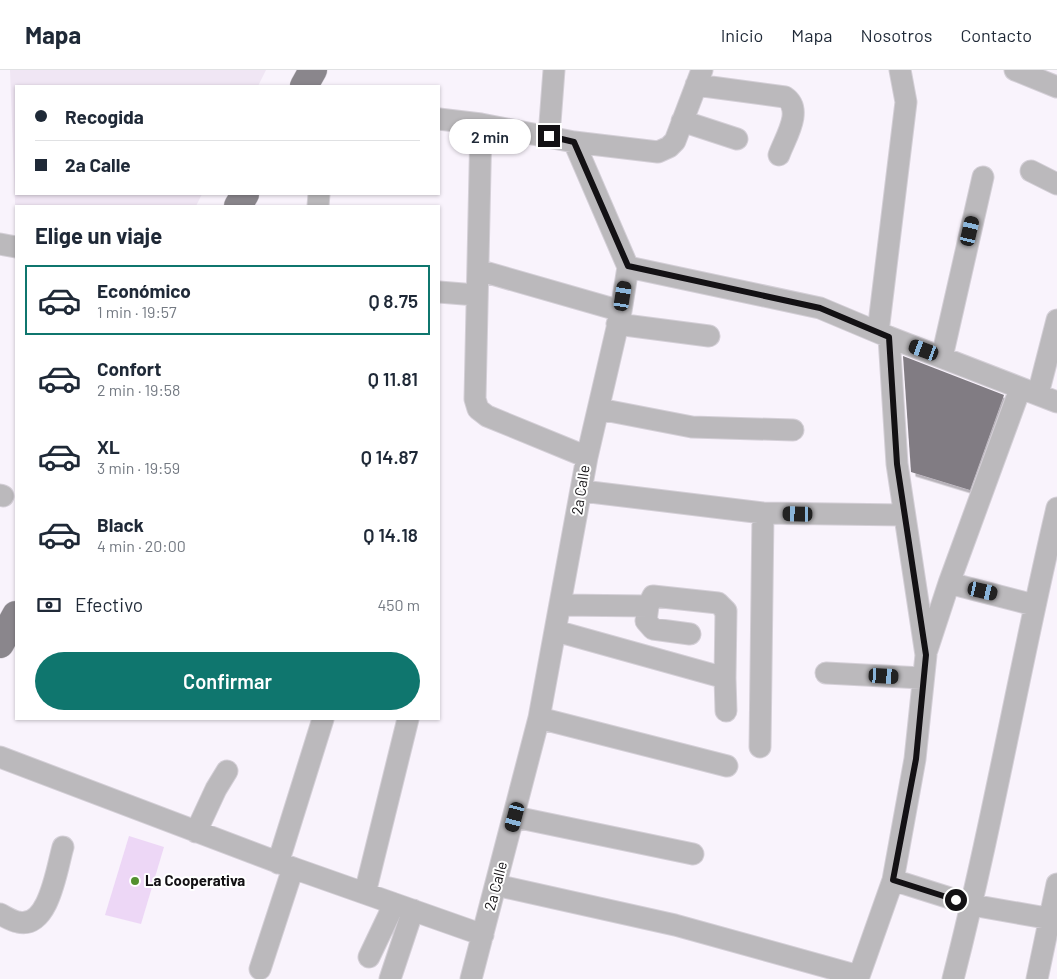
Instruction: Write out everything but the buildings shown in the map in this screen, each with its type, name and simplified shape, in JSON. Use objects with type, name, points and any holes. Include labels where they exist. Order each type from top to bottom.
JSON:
[{"type":"main road","points":[[305,85],[313,70]]},
{"type":"main road","points":[[0,644],[15,617]]},
{"type":"street","points":[[549,136],[554,70]]},
{"type":"street","points":[[900,70],[906,102],[884,334],[903,515],[926,655]]},
{"type":"street","points":[[1014,70],[1035,74],[1057,87]]},
{"type":"street","points":[[440,119],[481,124],[574,142],[658,152],[669,147],[674,141],[699,78],[785,97],[790,100],[793,104],[794,112],[779,155]]},
{"type":"street","points":[[682,121],[737,139]]},
{"type":"street","points":[[481,124],[476,295],[475,399],[478,409],[487,416],[587,457]]},
{"type":"street","points":[[574,142],[628,266],[820,308],[1039,395]]},
{"type":"street","points":[[1031,171],[1057,184]]},
{"type":"street","points":[[942,357],[983,178]]},
{"type":"street","points":[[0,244],[15,247]]},
{"type":"street","name":"2a Calle","points":[[471,979],[515,817],[539,718],[587,457],[619,317],[628,266]]},
{"type":"street","points":[[478,270],[619,317],[709,336]]},
{"type":"street","points":[[440,292],[476,295]]},
{"type":"street","points":[[496,885],[675,925],[858,978],[893,880],[916,759],[922,678],[926,655],[948,583],[1039,395],[1057,320]]},
{"type":"street","points":[[599,409],[692,427],[793,430]]},
{"type":"street","points":[[582,490],[763,513],[903,515]]},
{"type":"street","points":[[953,979],[972,905],[1034,604],[1057,508]]},
{"type":"street","points":[[760,747],[763,513]]},
{"type":"street","points":[[948,583],[1034,604]]},
{"type":"street","points":[[690,634],[653,629],[646,621],[648,606],[653,596],[718,603],[723,606],[726,611],[724,678],[726,711]]},
{"type":"street","points":[[561,605],[648,606]]},
{"type":"street","points":[[556,631],[724,678]]},
{"type":"street","points":[[826,673],[922,678]]},
{"type":"street","points":[[539,718],[727,766]]},
{"type":"street","points":[[260,969],[323,720]]},
{"type":"street","points":[[365,893],[408,720]]},
{"type":"street","points":[[0,757],[285,866],[482,935]]},
{"type":"street","points":[[196,832],[216,789],[227,771]]},
{"type":"street","points":[[515,817],[693,854]]},
{"type":"street","points":[[0,914],[19,923],[35,919],[48,904],[63,847]]},
{"type":"street","points":[[893,880],[972,905],[1054,920]]},
{"type":"street","points":[[1037,979],[1054,920],[1057,884]]},
{"type":"street","points":[[369,957],[389,915],[392,903]]},
{"type":"street","points":[[390,979],[413,910]]},
{"type":"shaded area","points":[[10,70],[266,70],[258,85],[15,85],[15,195],[202,195],[196,205],[15,205]]},
{"type":"shaded area","name":"La Cooperativa","points":[[129,836],[164,847],[141,924],[105,915]]},
{"type":"place","name":"La Cooperativa","points":[[135,881]]},
{"type":"route","points":[[549,136],[574,142],[628,266],[820,308],[889,337],[897,464],[903,515],[926,655],[922,678],[916,759],[893,880],[956,900]]}]
